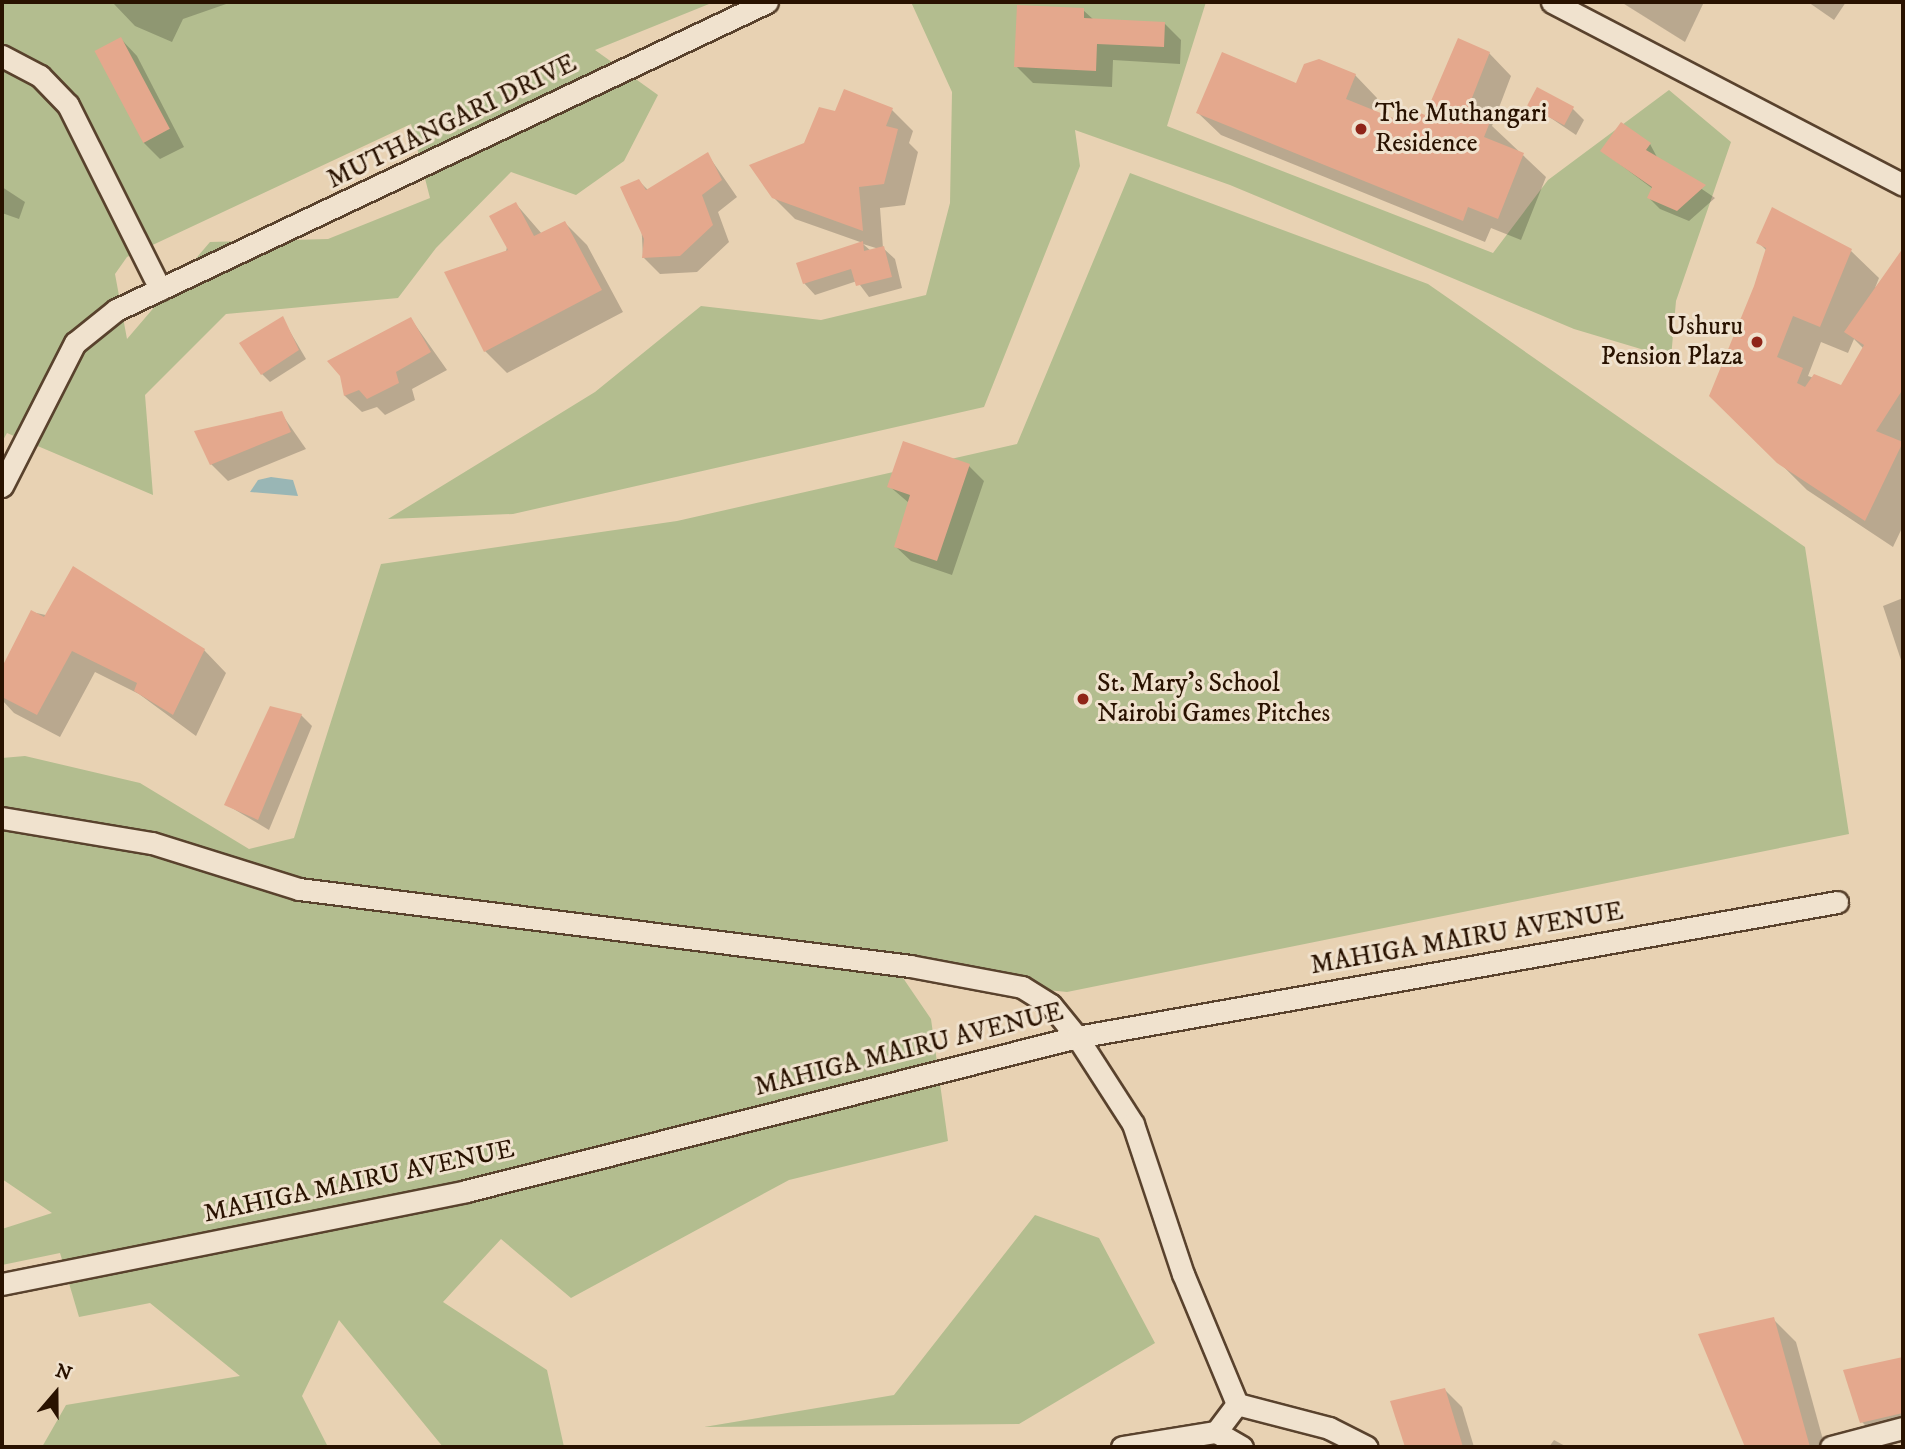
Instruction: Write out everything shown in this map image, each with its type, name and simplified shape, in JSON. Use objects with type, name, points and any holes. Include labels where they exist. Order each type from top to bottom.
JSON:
[{"type":"street","name":"MUTHANGARI DRIVE","points":[[2,486],[75,343],[116,310],[767,2]]},
{"type":"street","points":[[1552,2],[1903,185]]},
{"type":"street","points":[[2,56],[40,76],[68,105],[160,289]]},
{"type":"street","points":[[2,818],[152,842],[313,892],[787,950],[1022,987],[1051,1005],[1077,1037],[1133,1124],[1183,1274],[1237,1404]]},
{"type":"street","name":"MAHIGA MAIRU AVENUE","points":[[2,1284],[466,1191],[1077,1037],[1837,902]]},
{"type":"street","points":[[1216,1432],[1237,1404]]},
{"type":"street","points":[[1237,1404],[1329,1428],[1367,1447]]},
{"type":"street","points":[[1831,1447],[1903,1428]]},
{"type":"street","points":[[1122,1447],[1216,1432],[1242,1447]]},
{"type":"green space","points":[[2,2],[714,2],[595,50],[658,95],[624,161],[576,195],[511,172],[436,248],[398,298],[226,314],[145,395],[153,495],[7,433],[2,442]],"holes":[[[411,124],[430,198],[328,239],[210,242],[127,339],[115,274],[127,257]]]},
{"type":"green space","points":[[911,2],[1206,2],[1167,126],[1493,253],[1548,180],[1669,90],[1731,142],[1676,301],[1671,358],[1574,329],[1230,185],[1075,130],[1080,166],[984,407],[513,514],[388,519],[595,392],[701,306],[821,320],[926,295],[950,203],[952,92]]},
{"type":"green space","name":"St. Mary's School Nairobi Games Pitches","points":[[1130,173],[1428,284],[1805,547],[1849,834],[1067,992],[901,975],[931,1019],[948,1141],[789,1180],[571,1298],[501,1239],[443,1302],[547,1370],[564,1447],[443,1447],[339,1320],[302,1396],[328,1447],[42,1447],[66,1405],[240,1376],[150,1303],[79,1317],[60,1253],[2,1265],[2,1229],[52,1213],[2,1179],[2,758],[25,756],[140,783],[249,849],[294,838],[381,564],[677,521],[1017,444]]},
{"type":"green space","points":[[1035,1215],[1099,1238],[1155,1343],[1019,1424],[704,1427],[894,1395]]},
{"type":"water","points":[[271,477],[293,480],[298,496],[250,492],[258,480]]},
{"type":"building","points":[[1017,5],[1084,8],[1084,18],[1165,22],[1164,47],[1097,44],[1096,71],[1014,67]]},
{"type":"building","points":[[121,37],[170,129],[143,143],[95,51]]},
{"type":"building","name":"The Muthangari Residence","points":[[1458,38],[1490,52],[1466,113],[1490,122],[1484,137],[1524,153],[1498,219],[1468,207],[1463,221],[1196,113],[1222,52],[1296,83],[1304,64],[1319,59],[1356,74],[1346,99],[1403,122],[1408,108],[1425,115]]},
{"type":"building","points":[[1537,87],[1574,107],[1564,125],[1527,106]]},
{"type":"building","points":[[844,89],[893,108],[886,126],[898,129],[884,184],[859,187],[863,231],[772,198],[749,165],[804,143],[819,107],[835,111]]},
{"type":"building","points":[[1621,122],[1651,143],[1646,150],[1706,185],[1677,211],[1647,198],[1652,187],[1600,151]]},
{"type":"building","points":[[708,152],[722,180],[702,195],[713,225],[680,256],[642,258],[644,239],[620,187],[639,179],[646,190]]},
{"type":"building","points":[[516,202],[534,236],[565,221],[602,290],[484,352],[444,272],[508,250],[489,216]]},
{"type":"building","points":[[1772,207],[1852,249],[1820,327],[1793,316],[1777,357],[1803,368],[1797,383],[1805,387],[1814,374],[1841,385],[1864,345],[1844,332],[1903,248],[1903,389],[1876,431],[1903,442],[1865,521],[1777,463],[1709,396],[1754,286],[1766,248],[1756,243]]},
{"type":"building","points":[[863,241],[864,251],[884,246],[892,277],[856,286],[851,269],[803,284],[796,263]]},
{"type":"building","points":[[283,316],[299,350],[261,375],[239,343]]},
{"type":"building","points":[[411,317],[431,352],[396,372],[399,383],[367,399],[359,390],[344,396],[340,376],[327,361]]},
{"type":"building","points":[[282,411],[291,432],[210,465],[194,431]]},
{"type":"building","points":[[903,441],[970,464],[937,561],[894,547],[910,495],[887,487]]},
{"type":"building","points":[[73,566],[205,649],[173,715],[134,691],[137,683],[72,651],[37,715],[2,697],[2,667],[31,610],[44,617]]},
{"type":"building","points":[[270,706],[302,714],[258,820],[224,805]]},
{"type":"building","points":[[1774,1317],[1810,1447],[1745,1447],[1698,1334]]},
{"type":"building","points":[[1903,1357],[1903,1413],[1860,1423],[1843,1370]]},
{"type":"building","points":[[1445,1388],[1463,1447],[1405,1447],[1390,1401]]},
{"type":"place","name":"The Muthangari Residence","points":[[1361,129]]},
{"type":"place","name":"Ushuru Pension Plaza","points":[[1757,342]]},
{"type":"place","name":"St. Mary's School Nairobi Games Pitches","points":[[1083,699]]}]
